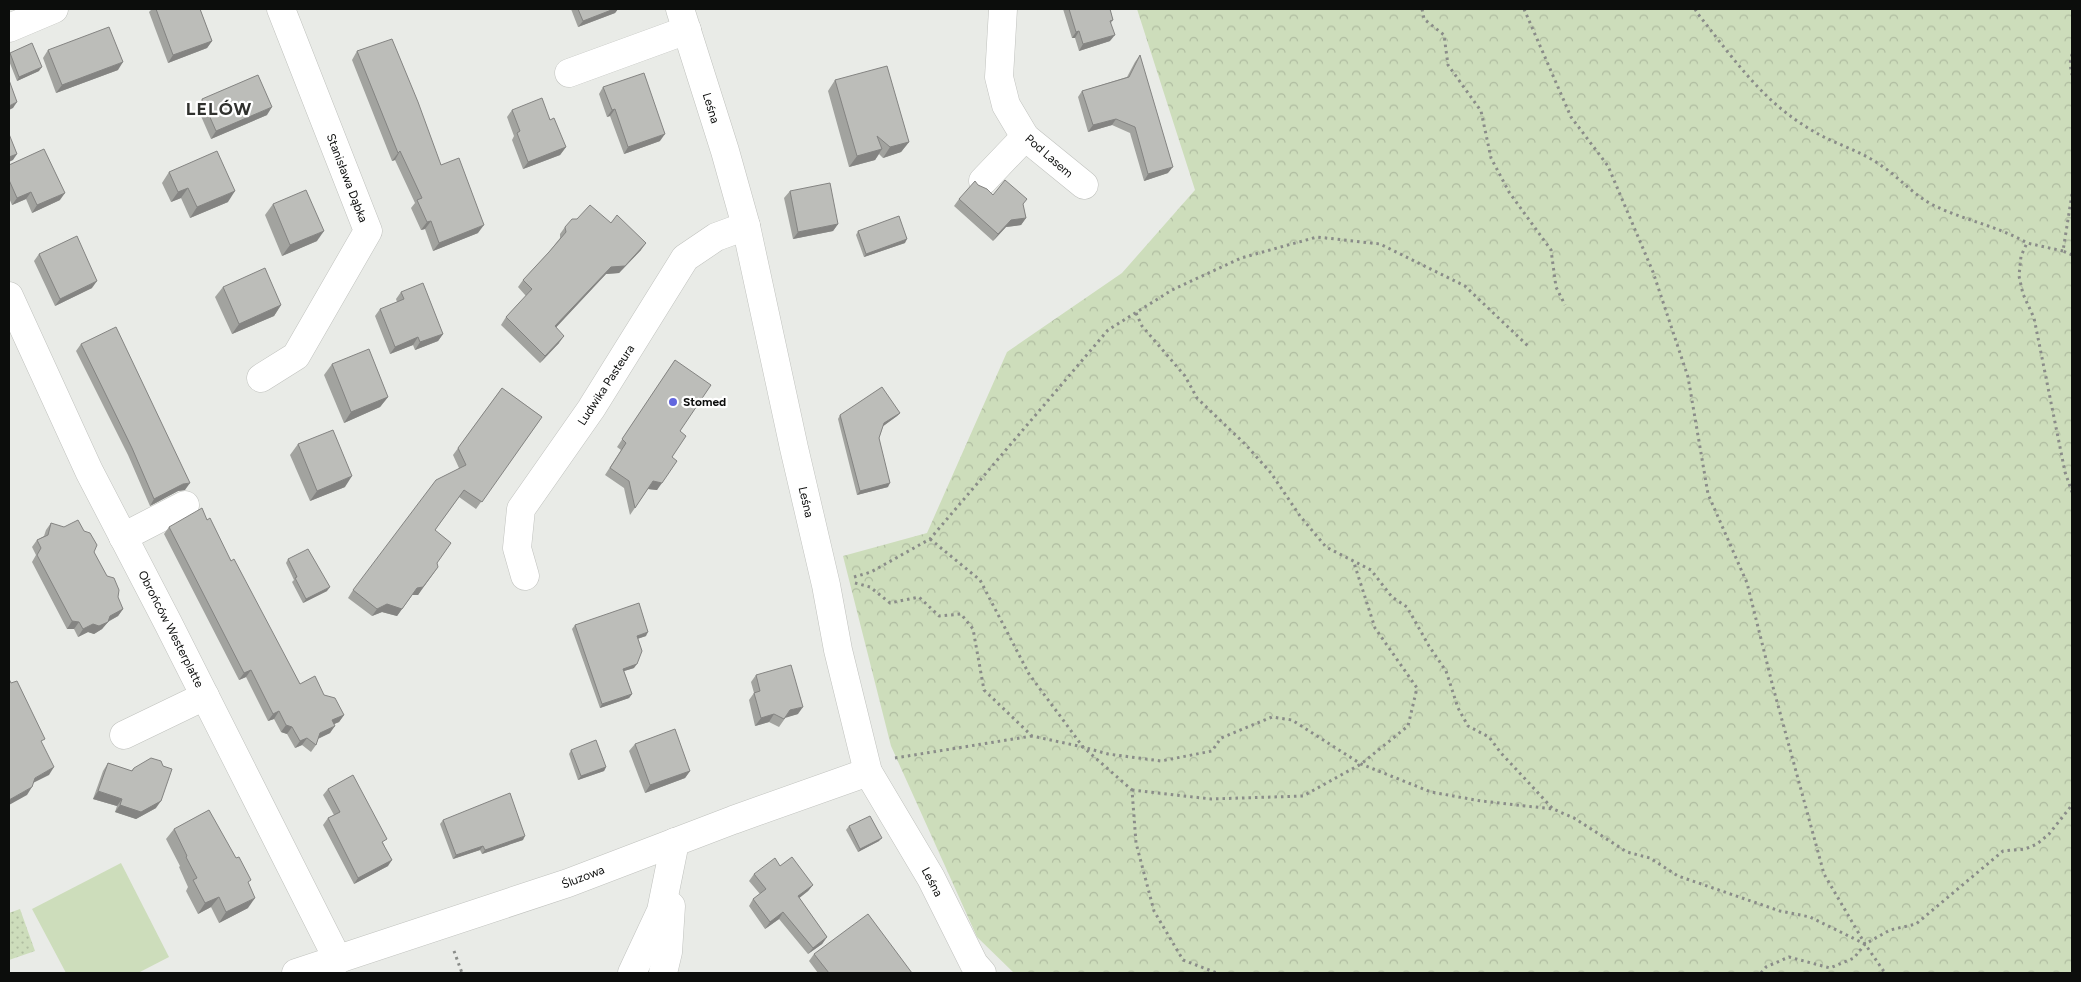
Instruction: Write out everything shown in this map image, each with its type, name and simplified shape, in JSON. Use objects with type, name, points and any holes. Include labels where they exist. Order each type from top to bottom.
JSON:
[{"type":"street","points":[[9,28],[54,9]]},
{"type":"street","name":"Stanisława Dąbka","points":[[261,378],[296,356],[368,231],[281,9]]},
{"type":"street","name":"Pod Lasem","points":[[1003,9],[999,77],[1006,105],[1025,137],[1084,185]]},
{"type":"street","points":[[569,73],[684,19]]},
{"type":"street","name":"Leśna","points":[[684,19],[746,226],[792,439],[834,582],[838,650],[868,772],[931,878],[974,964],[982,973]]},
{"type":"street","points":[[984,180],[1025,137]]},
{"type":"street","name":"Ludwika Pasteura","points":[[525,576],[517,548],[521,509],[591,409],[685,258],[716,237],[746,226]]},
{"type":"street","name":"Obrońców Westerplatte","points":[[9,296],[89,471],[338,960]]},
{"type":"street","points":[[123,537],[185,505]]},
{"type":"street","points":[[124,735],[205,696]]},
{"type":"street","name":"Śluzowa","points":[[296,973],[568,883],[868,772]]},
{"type":"street","points":[[632,973],[662,911],[675,842]]},
{"type":"street","points":[[663,973],[668,952],[675,842]]},
{"type":"path","points":[[1422,9],[1424,19],[1444,35],[1448,65],[1481,111],[1491,158],[1509,192],[1551,250],[1556,287],[1565,305]]},
{"type":"path","points":[[1524,9],[1571,117],[1608,166],[1653,272],[1688,377],[1708,494],[1747,583],[1824,874],[1865,944],[1885,973]]},
{"type":"path","points":[[1696,9],[1741,68],[1788,114],[1827,139],[1859,152],[1880,164],[1904,185],[1931,204],[1959,217],[2012,234],[2027,243],[2072,255]]},
{"type":"path","points":[[2072,54],[2070,64],[2072,75]]},
{"type":"path","points":[[2062,251],[2072,194]]},
{"type":"path","points":[[834,582],[871,572],[930,539],[1108,330],[1172,290],[1241,258],[1318,237],[1380,244],[1465,286],[1529,347]]},
{"type":"path","points":[[2027,243],[2021,256],[2019,276],[2023,294],[2034,318],[2065,472],[2072,492]]},
{"type":"path","points":[[1136,313],[1142,326],[1185,376],[1197,398],[1245,444],[1270,473],[1300,516],[1326,547],[1371,570],[1392,597],[1408,608],[1429,646],[1446,671],[1456,701],[1468,726],[1489,737],[1501,753],[1553,809]]},
{"type":"path","points":[[930,539],[980,580],[1029,674],[1083,747],[1132,790],[1211,799],[1303,796],[1361,764],[1408,726],[1417,688],[1375,628],[1354,562]]},
{"type":"path","points":[[834,582],[870,587],[890,603],[919,597],[939,616],[961,614],[973,629],[984,690],[1032,736]]},
{"type":"path","points":[[868,772],[888,759],[1032,736],[1108,754],[1161,761],[1212,751],[1221,738],[1272,717],[1292,720],[1361,764],[1431,792],[1481,801],[1553,809],[1574,818],[1627,852],[1650,858],[1678,876],[1780,911],[1810,918],[1865,944]]},
{"type":"path","points":[[1132,790],[1136,843],[1154,911],[1183,960],[1217,973]]},
{"type":"path","points":[[1761,973],[1766,967],[1789,957],[1830,968],[1854,958],[1865,944],[1890,930],[1916,924],[2003,851],[2025,849],[2037,844],[2049,834],[2072,805]]},
{"type":"green space","points":[[1137,9],[2072,9],[2072,973],[1014,973],[977,937],[891,746],[843,556],[927,533],[1007,352],[1122,273],[1195,190]]},
{"type":"green space","points":[[121,863],[169,957],[138,973],[66,973],[32,909]]},
{"type":"green space","points":[[20,909],[35,951],[9,960],[9,913]]},
{"type":"building","points":[[156,9],[200,9],[212,41],[173,55]]},
{"type":"building","points":[[578,9],[614,9],[583,21]]},
{"type":"building","points":[[1069,9],[1110,9],[1113,20],[1110,21],[1115,35],[1083,44],[1079,31],[1076,32]]},
{"type":"building","points":[[109,27],[123,62],[62,85],[48,50]]},
{"type":"building","points":[[392,39],[441,165],[459,158],[484,225],[439,243],[431,221],[427,222],[417,200],[422,198],[400,151],[398,153],[357,51]]},
{"type":"building","points":[[32,43],[42,67],[19,77],[10,53]]},
{"type":"building","points":[[1140,55],[1173,167],[1148,174],[1135,127],[1116,119],[1093,125],[1082,91],[1129,77]]},
{"type":"building","points":[[887,66],[909,142],[890,147],[877,136],[882,149],[857,156],[835,80]]},
{"type":"building","points":[[644,73],[665,134],[628,147],[615,109],[612,110],[603,87]]},
{"type":"building","points":[[258,75],[272,107],[216,131],[202,99]]},
{"type":"building","points":[[9,80],[17,102],[9,106]]},
{"type":"building","points":[[542,98],[550,120],[554,118],[566,147],[528,162],[517,133],[520,131],[512,110]]},
{"type":"building","points":[[9,134],[17,154],[9,157]]},
{"type":"building","points":[[44,149],[65,193],[37,205],[31,192],[17,198],[9,180],[9,165]]},
{"type":"building","points":[[217,151],[235,191],[197,207],[188,188],[178,192],[169,172]]},
{"type":"building","points":[[1005,180],[1027,199],[1023,204],[1026,218],[1011,220],[998,234],[959,199],[975,181],[993,195]]},
{"type":"building","points":[[830,183],[838,224],[798,232],[790,191]]},
{"type":"building","points":[[306,190],[324,231],[290,245],[273,204]]},
{"type":"building","points":[[590,205],[611,223],[617,215],[646,243],[625,266],[611,267],[555,326],[564,336],[545,356],[506,317],[532,289],[523,280],[566,232],[565,227],[572,219],[577,219]]},
{"type":"building","points":[[899,216],[907,239],[866,254],[858,231]]},
{"type":"building","points":[[77,236],[97,281],[60,299],[39,254]]},
{"type":"building","points":[[265,268],[281,305],[239,324],[223,287]]},
{"type":"building","points":[[423,283],[443,334],[420,342],[418,337],[395,347],[380,309],[404,299],[401,292]]},
{"type":"building","points":[[116,327],[190,483],[183,484],[154,499],[132,448],[81,344]]},
{"type":"building","points":[[369,349],[388,397],[351,412],[332,364]]},
{"type":"building","points":[[675,360],[711,385],[680,431],[686,436],[672,457],[677,461],[662,483],[653,481],[635,508],[629,481],[610,468],[626,443],[622,439]]},
{"type":"building","points":[[882,387],[900,413],[884,423],[879,438],[890,483],[860,491],[840,415]]},
{"type":"building","points":[[502,388],[542,417],[482,502],[464,490],[435,530],[451,543],[437,563],[438,567],[423,587],[417,588],[402,609],[387,604],[377,609],[353,590],[436,480],[466,465],[458,448]]},
{"type":"building","points":[[333,430],[352,476],[317,491],[298,444]]},
{"type":"building","points":[[202,508],[207,520],[210,518],[231,561],[234,559],[300,684],[315,676],[324,695],[335,698],[344,715],[332,720],[335,726],[320,733],[316,745],[307,738],[300,741],[292,727],[286,725],[279,711],[273,714],[251,670],[244,673],[169,527]]},
{"type":"building","points":[[78,520],[84,531],[90,533],[97,545],[94,552],[107,576],[114,578],[123,609],[110,616],[108,622],[99,626],[93,624],[83,629],[79,622],[72,621],[37,555],[41,548],[37,540],[48,535],[51,523],[64,527]]},
{"type":"building","points":[[308,549],[330,587],[306,599],[288,559]]},
{"type":"building","points":[[639,603],[648,632],[637,636],[642,651],[637,664],[623,669],[632,694],[602,704],[575,625]]},
{"type":"building","points":[[791,665],[803,707],[790,710],[784,719],[774,714],[761,718],[754,693],[760,691],[756,675]]},
{"type":"building","points":[[9,679],[11,683],[17,681],[45,739],[41,741],[54,767],[35,778],[32,787],[9,800]]},
{"type":"building","points":[[675,729],[690,771],[650,785],[635,744]]},
{"type":"building","points":[[596,740],[606,767],[581,776],[571,750]]},
{"type":"building","points":[[151,758],[161,761],[163,766],[172,769],[161,801],[141,812],[120,805],[122,799],[98,791],[108,763],[132,771]]},
{"type":"building","points":[[353,775],[387,839],[382,842],[392,860],[358,878],[328,818],[340,812],[328,789]]},
{"type":"building","points":[[510,793],[525,836],[485,850],[483,846],[456,855],[443,820]]},
{"type":"building","points":[[209,810],[236,858],[239,857],[251,880],[248,882],[255,898],[226,912],[219,897],[205,903],[193,880],[197,878],[174,829]]},
{"type":"building","points":[[870,816],[882,838],[860,849],[849,826]]},
{"type":"building","points":[[792,857],[813,885],[798,896],[827,937],[813,948],[783,912],[770,922],[753,899],[766,889],[754,874],[775,858],[780,866]]},
{"type":"building","points":[[868,914],[912,973],[829,973],[814,954]]},
{"type":"place","name":"Stomed","points":[[673,402]]},
{"type":"district","name":"LELÓW","points":[[219,109]]}]
